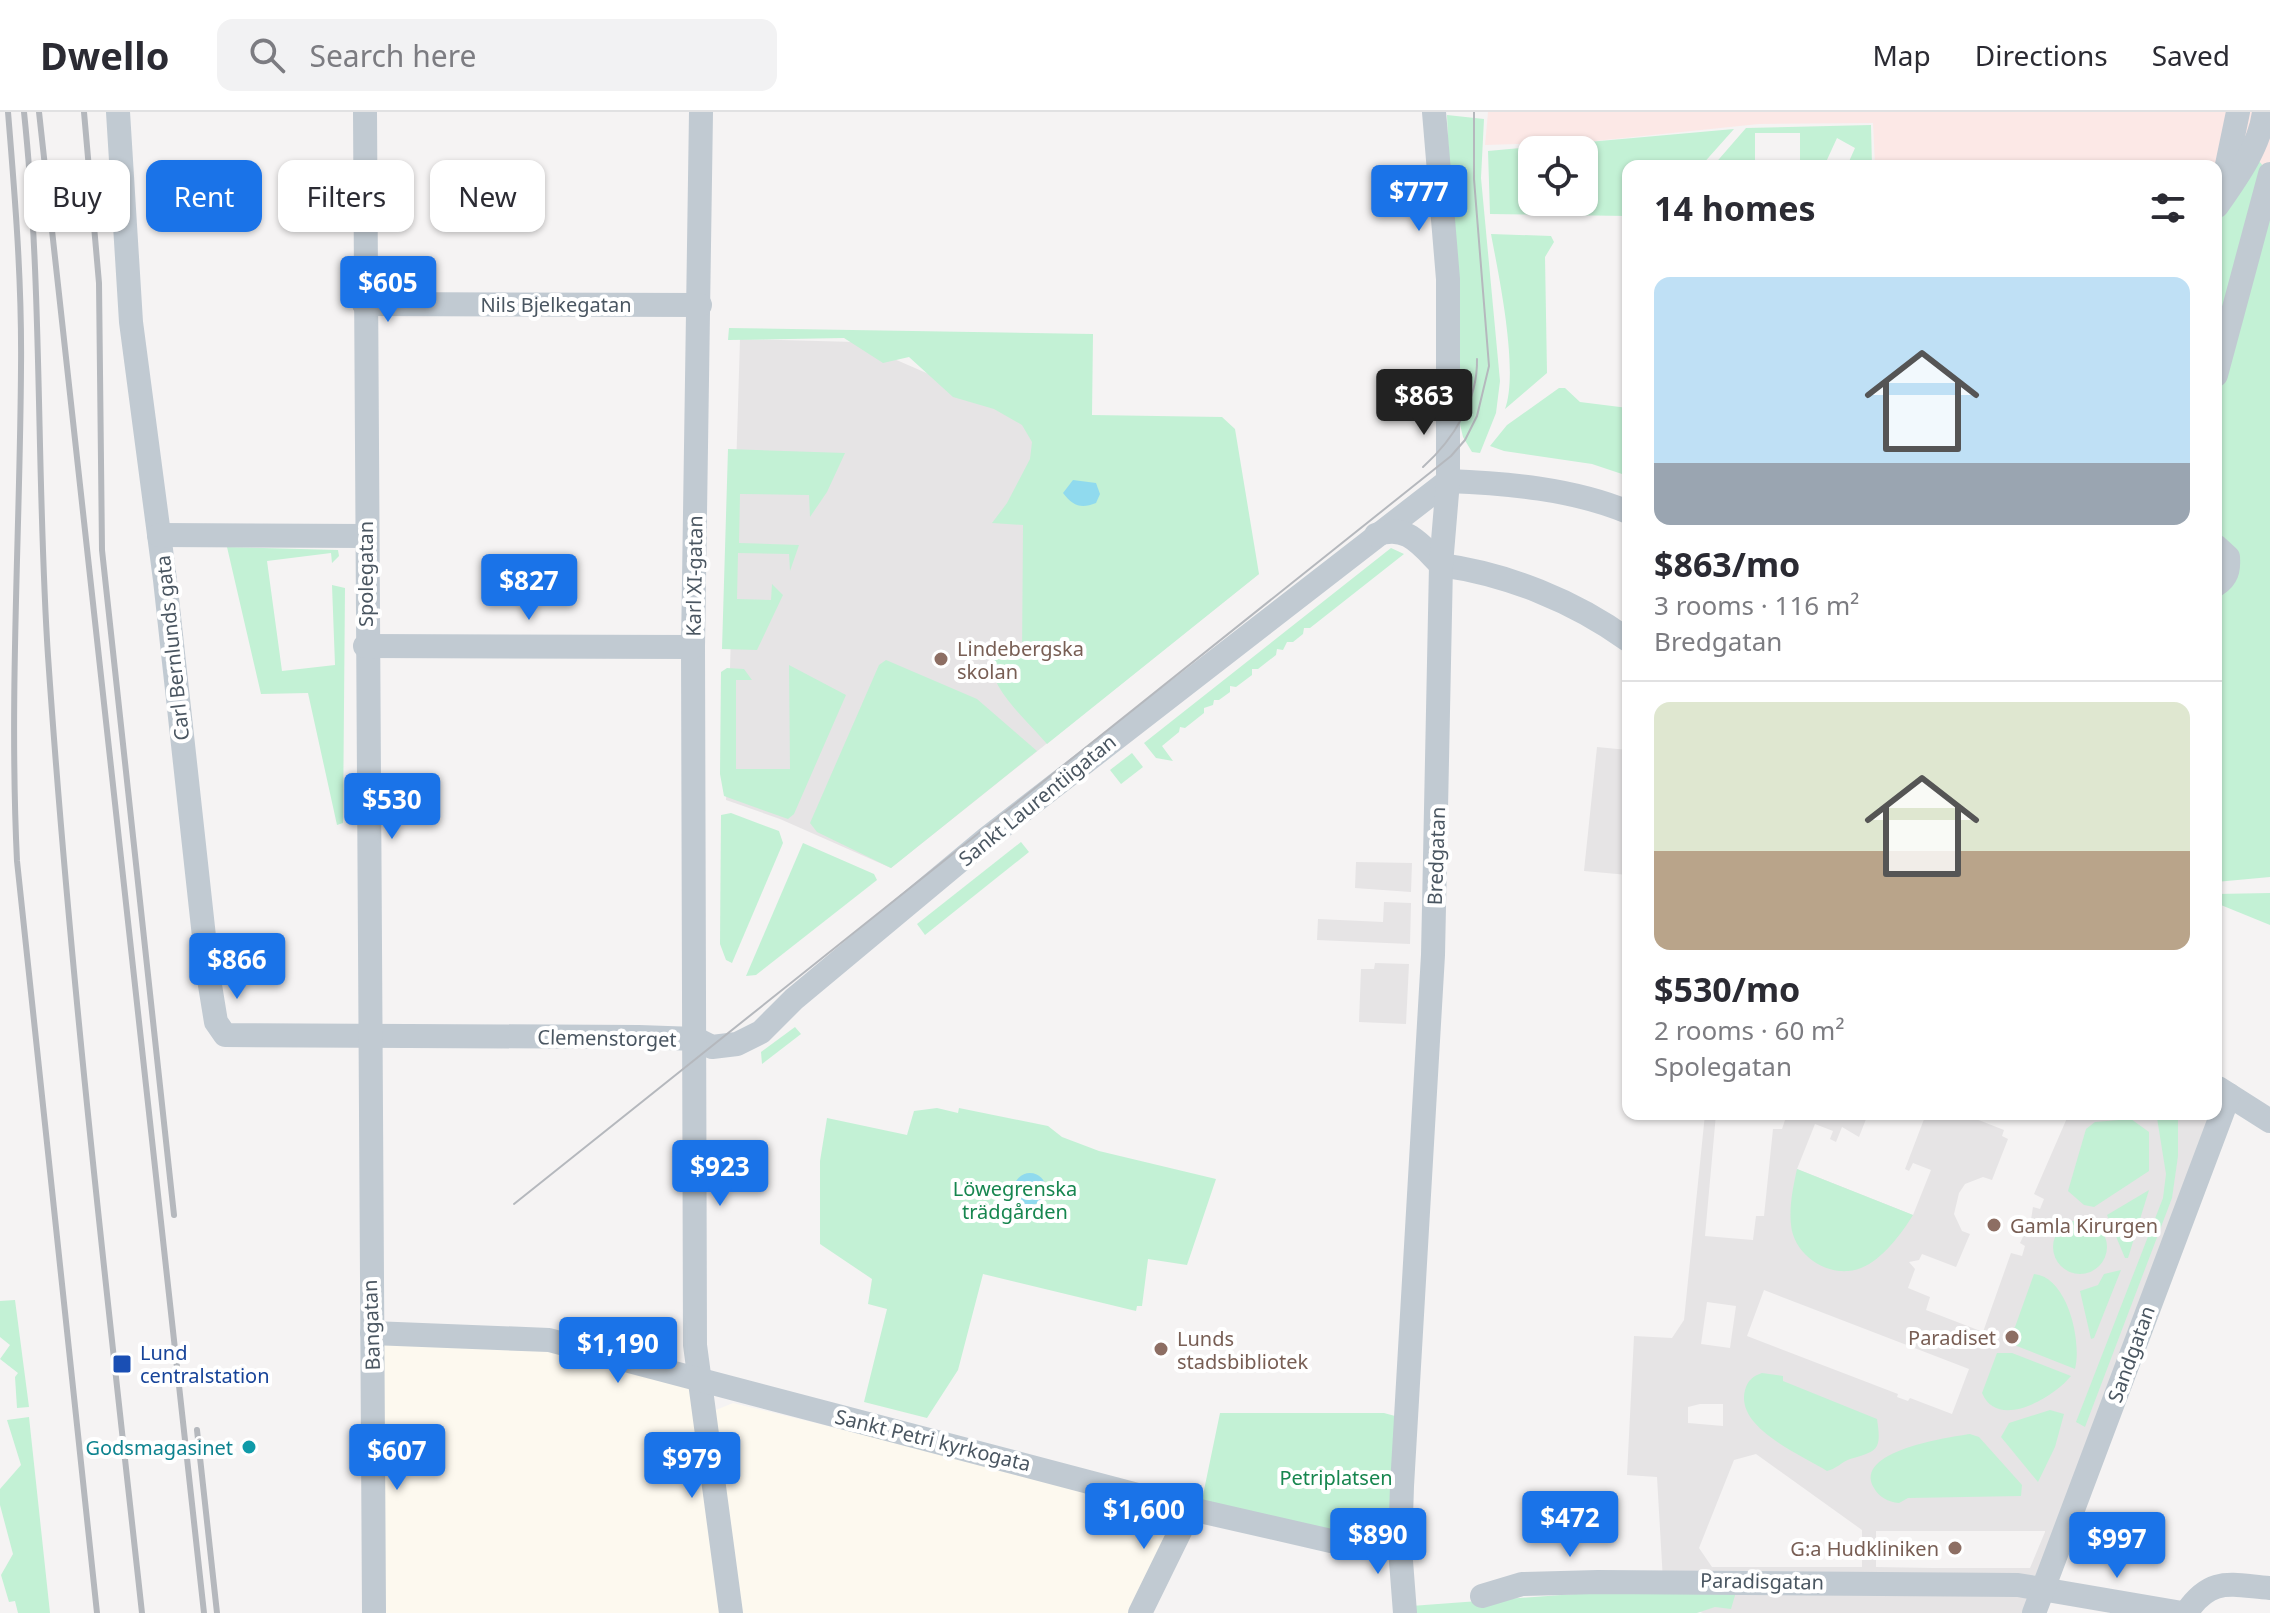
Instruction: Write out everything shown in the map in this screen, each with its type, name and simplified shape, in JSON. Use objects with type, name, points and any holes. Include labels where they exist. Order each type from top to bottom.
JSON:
[{"type":"street","name":"Carl Bernlunds gata","points":[[118,112],[131,322],[159,535],[208,973],[218,1028],[230,1037],[370,1036]]},
{"type":"street","name":"Spolegatan","points":[[365,112],[365,646],[370,1036]]},
{"type":"street","name":"Karl XI-gatan","points":[[696,1039],[693,1000],[693,647],[701,112]]},
{"type":"street","name":"Bredgatan","points":[[1405,1606],[1400,1548],[1433,955],[1441,565],[1448,481],[1448,279],[1434,112]]},
{"type":"street","points":[[2222,185],[2238,112]]},
{"type":"street","points":[[2222,200],[2238,176],[2262,124],[2264,112]]},
{"type":"street","points":[[2222,353],[2270,174]]},
{"type":"street","name":"Nils Bjelkegatan","points":[[364,304],[700,305]]},
{"type":"street","points":[[1448,481],[1496,483],[1549,491],[1622,510]]},
{"type":"street","name":"Sankt Laurentiigatan","points":[[696,1039],[712,1047],[737,1044],[761,1032],[794,999],[986,839],[1448,481]]},
{"type":"street","points":[[1376,535],[1391,530],[1405,532],[1441,565],[1527,587],[1572,605],[1622,636]]},
{"type":"street","points":[[159,535],[365,536]]},
{"type":"street","points":[[2222,552],[2228,557],[2229,567],[2222,581]]},
{"type":"street","points":[[365,646],[693,647]]},
{"type":"street","name":"Clemenstorget","points":[[370,1036],[696,1039],[695,1345],[731,1613]]},
{"type":"street","name":"Bangatan","points":[[370,1036],[374,1613]]},
{"type":"street","points":[[2223,1091],[2270,1121]]},
{"type":"street","name":"Sandgatan","points":[[2034,1613],[2213,1120]]},
{"type":"street","points":[[372,1333],[549,1340],[700,1380]]},
{"type":"street","name":"Sankt Petri kyrkogata","points":[[700,1380],[1191,1509],[1331,1541],[1400,1548]]},
{"type":"street","points":[[1140,1613],[1191,1509]]},
{"type":"street","name":"Paradisgatan","points":[[1482,1596],[1522,1584],[1691,1581],[2018,1585],[2184,1613]]},
{"type":"street","points":[[2184,1613],[2210,1586],[2270,1588]]},
{"type":"shaded area","points":[[1488,112],[2270,112],[2270,174],[2236,134],[2220,160],[1875,160],[1873,123],[1759,124],[1598,141],[1598,136],[1518,136],[1518,144],[1485,145]]},
{"type":"shaded area","name":"Lindebergska skolan","points":[[740,339],[855,342],[1058,430],[1259,574],[891,868],[780,819],[726,800]]},
{"type":"shaded area","points":[[1597,747],[1622,749],[1622,874],[1584,871]]},
{"type":"shaded area","points":[[1356,862],[1412,863],[1411,892],[1355,888]]},
{"type":"shaded area","points":[[1384,902],[1411,903],[1410,944],[1317,940],[1318,919],[1383,922]]},
{"type":"shaded area","points":[[1375,963],[1409,964],[1406,1024],[1359,1022],[1361,969],[1374,969]]},
{"type":"shaded area","name":"Paradiset","points":[[1704,1120],[1715,1120],[1705,1236],[1753,1240],[1756,1216],[1764,1216],[1773,1129],[1782,1129],[1785,1120],[1866,1120],[1859,1137],[1842,1127],[1836,1142],[1830,1139],[1833,1131],[1815,1124],[1797,1169],[1913,1215],[1931,1170],[1913,1163],[1909,1171],[1905,1169],[1924,1120],[1979,1120],[2004,1130],[2002,1136],[2008,1139],[1992,1180],[1983,1177],[1965,1184],[1959,1193],[1954,1214],[1962,1231],[1970,1234],[1956,1267],[1922,1254],[1919,1260],[1909,1262],[1915,1269],[1908,1288],[1930,1297],[1926,1310],[1983,1332],[2011,1253],[2022,1256],[2025,1246],[2020,1243],[2031,1220],[2033,1207],[2040,1209],[2044,1199],[2034,1194],[2066,1120],[2220,1120],[2034,1613],[1703,1613],[1692,1609],[1663,1581],[1657,1477],[1627,1475],[1634,1336],[1672,1338],[1684,1320]],"holes":[[[1764,1290],[1969,1369],[1952,1414],[1910,1398],[1908,1401],[1897,1397],[1898,1394],[1747,1336]],[[1707,1302],[1736,1306],[1730,1348],[1701,1344]],[[1723,1404],[1723,1426],[1688,1423],[1688,1407]],[[1756,1454],[1862,1530],[1862,1567],[1712,1567],[1699,1548],[1734,1460]],[[1876,1531],[2045,1531],[2030,1568],[1876,1567]]]},
{"type":"shaded area","points":[[372,1333],[514,1336],[700,1380],[731,1613],[374,1613]]},
{"type":"shaded area","points":[[733,1403],[1173,1510],[1180,1521],[1137,1613],[737,1613],[711,1412]]},
{"type":"green space","points":[[1447,115],[1484,119],[1481,178],[1500,381],[1496,413],[1480,453],[1472,452],[1463,437],[1459,420]]},
{"type":"green space","points":[[1871,125],[1872,160],[1850,160],[1855,148],[1837,138],[1827,160],[1800,160],[1800,133],[1755,133],[1755,160],[1718,160],[1746,128]]},
{"type":"green space","points":[[1734,129],[1706,160],[1622,160],[1622,216],[1598,216],[1598,141]]},
{"type":"green space","points":[[2235,133],[2270,174],[2270,877],[2222,881],[2222,186]]},
{"type":"green space","points":[[1518,148],[1518,214],[1490,214],[1488,151]]},
{"type":"green space","points":[[1491,234],[1551,236],[1554,242],[1545,257],[1547,373],[1505,409],[1509,392],[1509,348]]},
{"type":"green space","points":[[729,328],[1093,334],[1092,415],[1222,417],[1235,429],[1259,574],[1047,744],[1002,692],[991,669],[990,657],[1022,658],[1023,525],[992,523],[1007,503],[1030,459],[1032,442],[1022,425],[994,409],[953,397],[909,357],[883,363],[844,338],[728,340]]},
{"type":"green space","points":[[1559,388],[1565,388],[1580,402],[1622,407],[1622,474],[1592,464],[1504,451],[1490,446],[1507,425]]},
{"type":"green space","points":[[728,449],[845,453],[827,492],[810,517],[809,495],[740,494],[739,543],[799,545],[790,571],[789,554],[738,553],[737,599],[771,600],[772,584],[783,595],[757,650],[722,649]]},
{"type":"green space","points":[[227,547],[338,550],[339,556],[332,563],[331,553],[267,561],[282,671],[335,665],[332,585],[345,588],[343,823],[337,825],[308,693],[261,694]]},
{"type":"green space","points":[[1391,548],[1404,554],[1310,628],[1304,628],[1303,634],[1293,642],[1287,642],[1283,650],[1277,649],[1276,655],[1258,669],[1252,669],[1252,675],[1236,687],[1230,686],[1230,692],[1204,708],[1204,713],[1185,728],[1180,727],[1179,732],[1162,746],[1173,761],[1156,758],[1144,743]]},
{"type":"green space","points":[[886,660],[977,699],[1037,751],[891,868],[817,832],[810,823],[879,665]]},
{"type":"green space","points":[[789,665],[846,695],[794,814],[788,819],[724,796],[720,774],[721,672],[727,668],[744,669],[752,680],[736,680],[736,769],[790,769]]},
{"type":"green space","points":[[1132,753],[1143,767],[1121,784],[1110,770]]},
{"type":"green space","points":[[731,813],[779,831],[783,843],[732,963],[726,960],[720,944],[721,815]]},
{"type":"green space","points":[[1021,842],[1029,852],[925,935],[917,924]]},
{"type":"green space","points":[[803,843],[874,874],[877,880],[756,975],[746,976]]},
{"type":"green space","points":[[2270,893],[2270,925],[2222,905],[2222,894]]},
{"type":"green space","points":[[795,1027],[801,1034],[762,1064],[761,1052]]},
{"type":"green space","name":"Löwegrenska trädgården","points":[[937,1108],[958,1113],[959,1108],[1048,1126],[1062,1137],[1099,1151],[1216,1179],[1187,1265],[1148,1259],[1142,1306],[1137,1306],[1136,1311],[983,1274],[958,1370],[927,1418],[864,1402],[887,1309],[868,1304],[872,1279],[820,1244],[820,1161],[827,1118],[907,1135],[914,1111]]},
{"type":"green space","points":[[2132,1120],[2149,1132],[2149,1171],[2094,1207],[2084,1205],[2068,1191],[2086,1129],[2095,1122]]},
{"type":"green space","points":[[2157,1120],[2178,1120],[2178,1156],[2172,1198],[2085,1427],[2076,1422],[2163,1198],[2166,1174]]},
{"type":"green space","points":[[1797,1169],[1913,1215],[1891,1245],[1869,1264],[1849,1271],[1826,1268],[1806,1255],[1794,1236],[1791,1211]]},
{"type":"green space","points":[[2149,1190],[2128,1258],[2125,1258],[2107,1215]]},
{"type":"green space","points":[[2080,1220],[2099,1228],[2107,1247],[2099,1266],[2080,1274],[2061,1266],[2053,1247],[2061,1228]]},
{"type":"green space","points":[[2121,1270],[2091,1339],[2080,1291],[2098,1285],[2104,1274]]},
{"type":"green space","points":[[2034,1274],[2056,1286],[2064,1298],[2074,1328],[2075,1369],[2004,1341],[2015,1327]]},
{"type":"green space","points":[[15,1300],[29,1407],[17,1408],[15,1377],[18,1373],[0,1359],[10,1345],[0,1337],[0,1301]]},
{"type":"green space","points":[[1997,1353],[2012,1353],[2071,1376],[2040,1401],[2013,1410],[2000,1409],[1990,1404],[1982,1393]]},
{"type":"green space","points":[[1762,1373],[1783,1376],[1783,1381],[1877,1419],[1879,1438],[1876,1448],[1827,1471],[1787,1448],[1759,1428],[1745,1404],[1748,1384],[1753,1377]]},
{"type":"green space","points":[[2050,1410],[2064,1414],[2055,1447],[2038,1482],[2001,1437],[2009,1423]]},
{"type":"green space","name":"Petriplatsen","points":[[1220,1413],[1384,1413],[1406,1419],[1400,1548],[1191,1509],[1203,1495]]},
{"type":"green space","points":[[29,1417],[50,1613],[18,1613],[15,1601],[9,1602],[1,1575],[13,1554],[0,1505],[0,1489],[21,1465],[7,1420]]},
{"type":"green space","points":[[1970,1434],[1979,1437],[2022,1485],[2021,1496],[1908,1498],[1899,1503],[1884,1498],[1874,1488],[1871,1475],[1877,1464],[1889,1455],[1943,1438]]},
{"type":"green space","points":[[1683,1586],[1736,1592],[1731,1609],[1715,1607],[1697,1613],[1412,1613],[1411,1606]]},
{"type":"water","points":[[1073,480],[1096,483],[1100,494],[1096,503],[1082,506],[1063,493]]},
{"type":"water","points":[[1030,1173],[1041,1178],[1046,1189],[1041,1200],[1030,1205],[1019,1200],[1014,1189],[1019,1178]]},
{"type":"tram line","points":[[514,1204],[1451,456],[1465,440],[1477,416],[1489,366],[1474,179],[1474,112]]},
{"type":"tram line","points":[[1423,467],[1444,445],[1462,419],[1473,390],[1477,359]]},
{"type":"railway","points":[[8,112],[18,240],[21,336],[14,676],[17,861],[97,1613]]},
{"type":"railway","points":[[24,112],[37,316],[44,588],[57,776],[90,1135],[142,1613]]},
{"type":"railway","points":[[39,112],[204,1613]]},
{"type":"railway","points":[[84,112],[99,283],[102,550],[174,1215]]},
{"type":"railway","points":[[197,1430],[217,1613]]},
{"type":"place","name":"Lindebergska skolan","points":[[941,659]]},
{"type":"place","name":"Gamla Kirurgen","points":[[1994,1225]]},
{"type":"place","name":"Paradiset","points":[[2012,1337]]},
{"type":"place","name":"Lunds stadsbibliotek","points":[[1161,1349]]},
{"type":"place","name":"Lund centralstation","points":[[122,1364]]},
{"type":"place","name":"Godsmagasinet","points":[[249,1447]]},
{"type":"place","name":"G:a Hudkliniken","points":[[1955,1548]]}]
